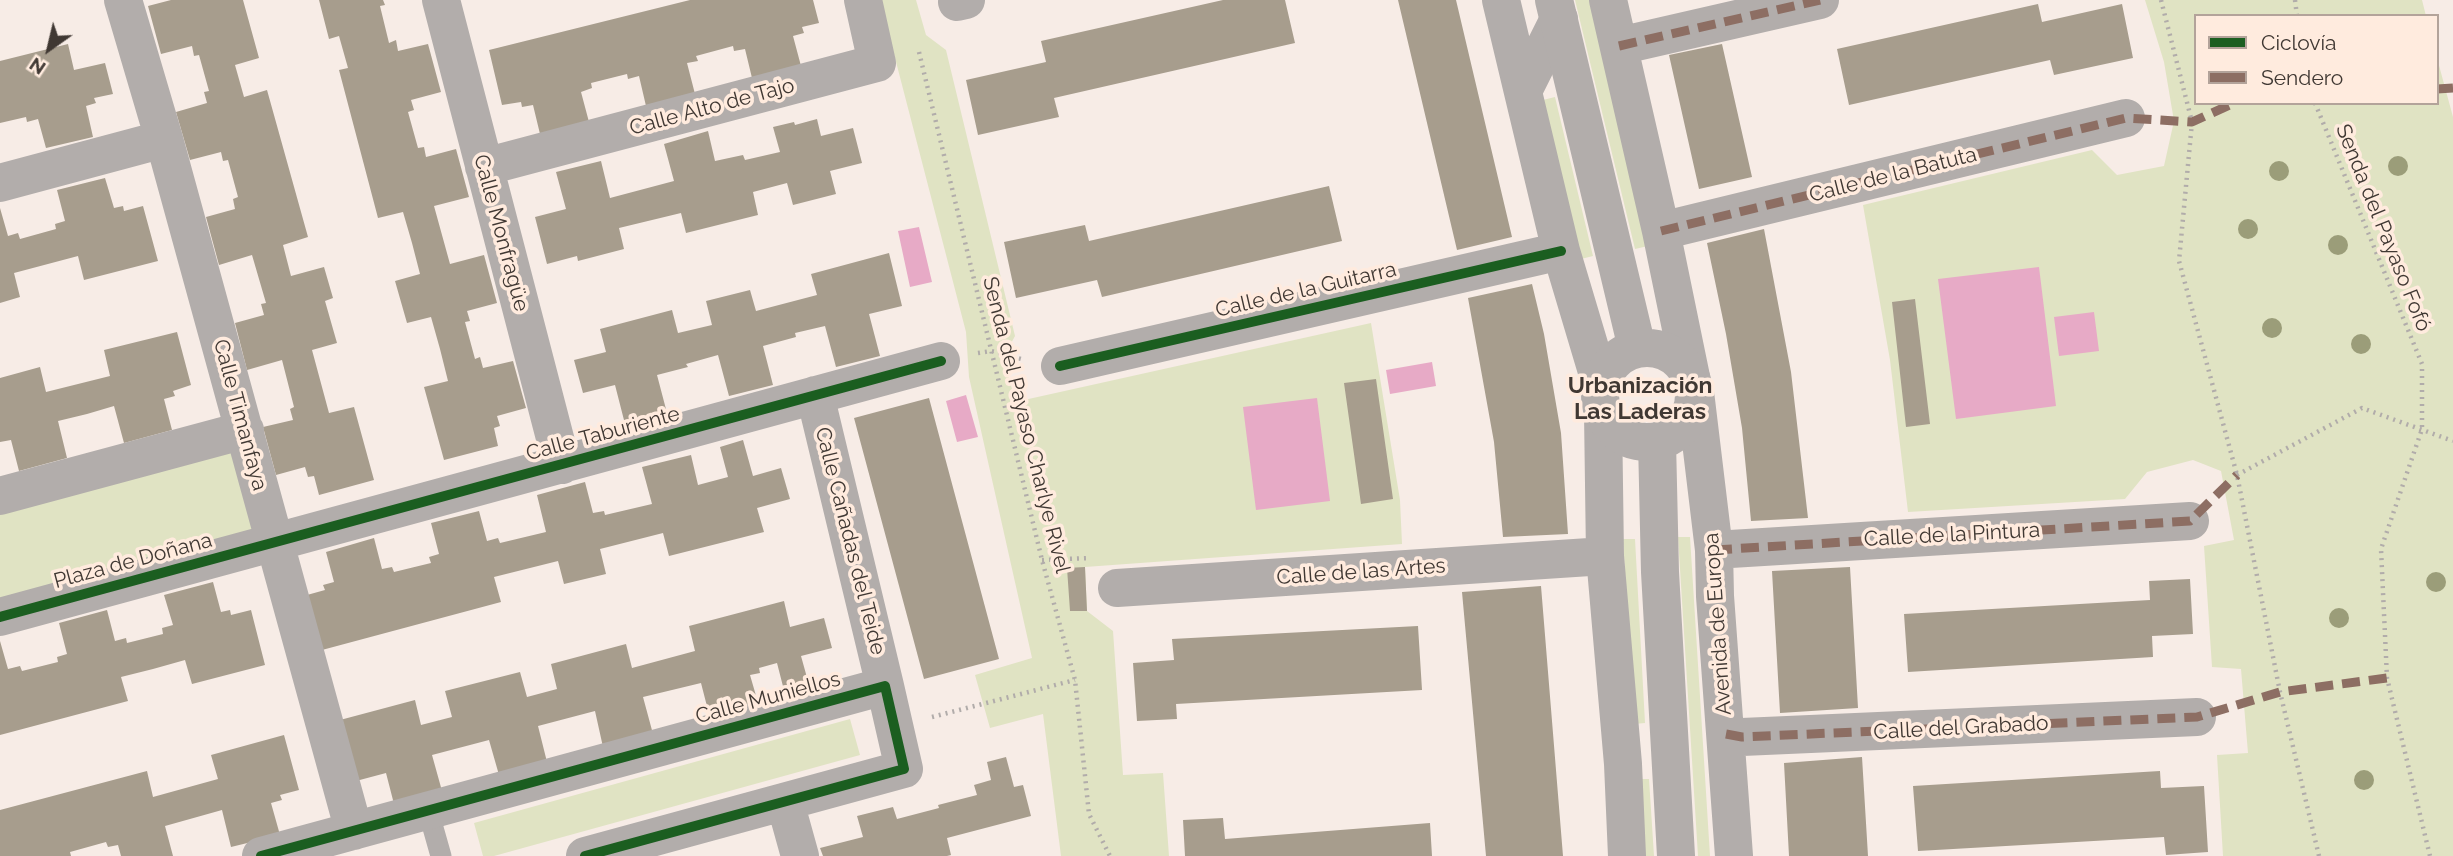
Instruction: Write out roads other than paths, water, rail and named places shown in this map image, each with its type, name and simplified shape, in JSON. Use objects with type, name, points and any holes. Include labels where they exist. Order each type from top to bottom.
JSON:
[{"type":"street","name":"Calle Timanfaya","points":[[123,0],[164,139],[354,831]]},
{"type":"street","name":"Calle Monfragüe","points":[[441,0],[562,465]]},
{"type":"street","name":"Calle Alto de Tajo","points":[[484,167],[877,63],[863,0]]},
{"type":"street","points":[[1501,0],[1562,251],[1602,399],[1609,424],[1629,439],[1641,442],[1657,441],[1680,430],[1688,419],[1693,407],[1693,385],[1682,363],[1672,355],[1653,348],[1637,348],[1622,354],[1605,373],[1602,399],[1605,556],[1623,764],[1627,856]]},
{"type":"street","name":"Avenida de Europa","points":[[1608,0],[1693,385],[1714,550],[1734,856]]},
{"type":"street","points":[[1619,46],[1819,0]]},
{"type":"street","points":[[1523,91],[1557,10]]},
{"type":"street","points":[[1557,10],[1637,348]]},
{"type":"street","name":"Calle de la Batuta","points":[[1661,231],[2126,118]]},
{"type":"street","points":[[0,183],[164,139]]},
{"type":"street","name":"Calle de la Guitarra","points":[[1059,366],[1562,251]]},
{"type":"street","name":"Calle Taburiente","points":[[275,542],[941,361]]},
{"type":"street","name":"Calle Cañadas del Teide","points":[[815,395],[884,686]]},
{"type":"street","points":[[0,496],[244,430]]},
{"type":"street","points":[[1657,441],[1660,572],[1676,856]]},
{"type":"street","name":"Calle de la Pintura","points":[[1714,550],[2190,521]]},
{"type":"street","name":"Plaza de Doñana","points":[[0,617],[275,542]]},
{"type":"street","name":"Calle de las Artes","points":[[1117,588],[1605,556]]},
{"type":"street","points":[[585,856],[904,769],[884,686]]},
{"type":"street","name":"Calle Muniellos","points":[[266,855],[884,686]]},
{"type":"street","name":"Calle del Grabado","points":[[1726,734],[1742,737],[2197,717]]},
{"type":"street","points":[[1623,764],[1667,719]]},
{"type":"street","points":[[785,802],[800,856]]},
{"type":"lane","points":[[428,810],[441,856]]},
{"type":"district","name":"Urbanización Las Laderas","points":[[1640,399]]}]
